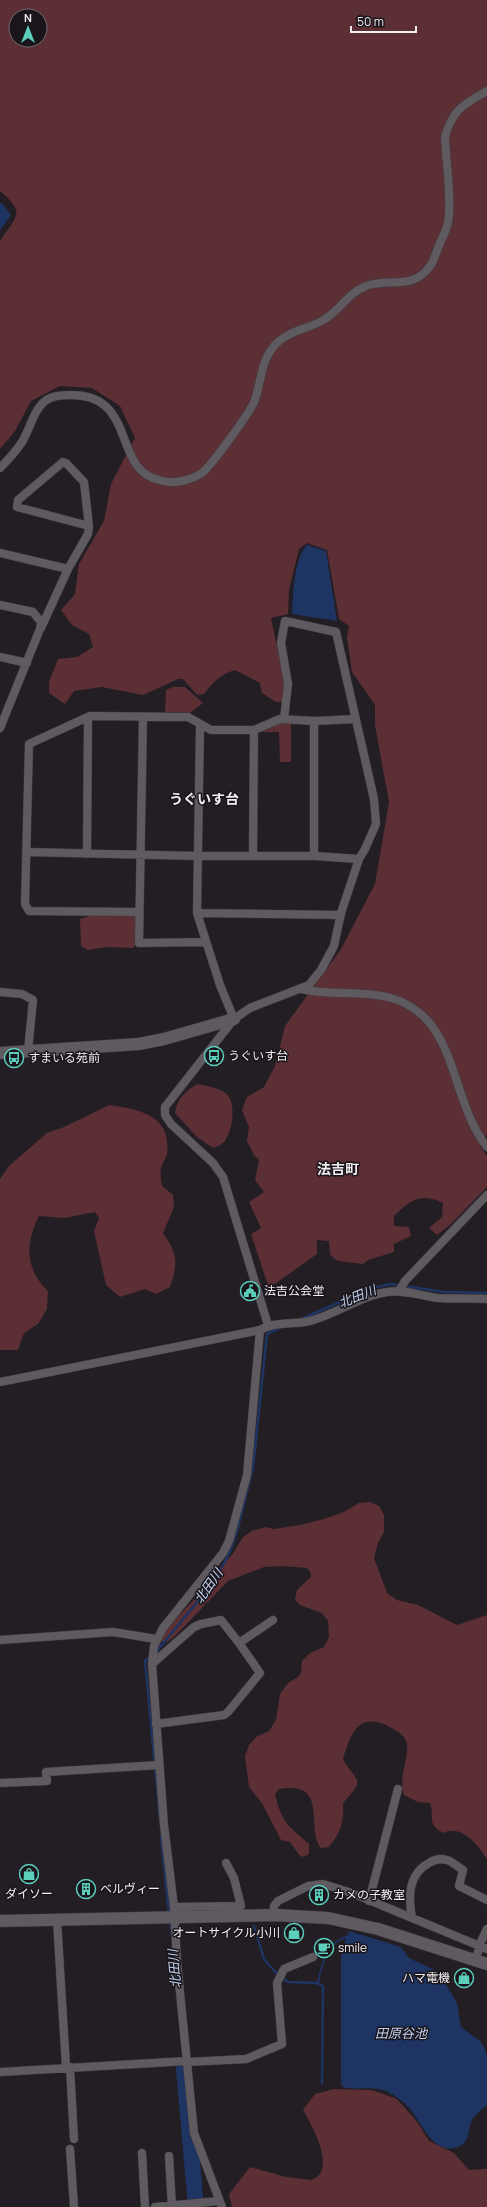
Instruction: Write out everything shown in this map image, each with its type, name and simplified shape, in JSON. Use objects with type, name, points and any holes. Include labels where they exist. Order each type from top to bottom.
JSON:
[{"type":"street","points":[[0,468],[23,441],[38,408],[51,398],[67,396],[91,399],[108,408],[118,422],[134,463],[144,475],[159,480],[177,482],[189,479],[202,473],[245,419],[254,401],[267,353],[278,342],[290,332],[316,324],[327,318],[356,290],[368,285],[410,282],[420,276],[431,265],[448,224],[445,137],[449,123],[456,111],[487,91]]},
{"type":"street","points":[[0,728],[40,629],[68,569],[88,534],[89,526],[84,482],[66,463],[60,463],[16,504],[18,508],[89,526]]},
{"type":"street","points":[[0,553],[68,569]]},
{"type":"street","points":[[0,604],[33,612],[41,622],[40,629]]},
{"type":"street","points":[[268,1325],[223,1177],[213,1163],[171,1124],[165,1115],[165,1107],[234,1019],[250,1008],[309,985],[316,978],[327,959],[337,936],[341,915],[359,859],[376,824],[376,809],[336,632],[285,621],[281,643],[288,684],[284,719]]},
{"type":"street","points":[[0,657],[27,663]]},
{"type":"street","points":[[87,854],[88,717]]},
{"type":"street","points":[[139,912],[29,911],[25,904],[29,744],[88,717],[188,717],[211,730],[254,730],[280,719],[356,719]]},
{"type":"street","points":[[143,717],[139,943],[206,942]]},
{"type":"street","points":[[314,720],[314,856]]},
{"type":"street","points":[[200,724],[197,913],[234,1019]]},
{"type":"street","points":[[253,856],[254,730]]},
{"type":"street","points":[[27,852],[198,856],[314,856],[359,859]]},
{"type":"street","points":[[197,913],[341,915]]},
{"type":"street","points":[[301,989],[318,993],[389,997],[407,1003],[421,1012],[433,1025],[443,1044],[464,1104],[479,1137],[487,1147]]},
{"type":"street","points":[[0,992],[22,994],[32,1000],[28,1051]]},
{"type":"street","points":[[0,1053],[139,1044],[164,1039],[234,1019]]},
{"type":"street","points":[[399,1291],[405,1280],[487,1195]]},
{"type":"street","points":[[0,1382],[260,1330],[268,1325],[302,1323],[320,1318],[372,1296],[399,1291],[441,1298],[487,1298]]},
{"type":"street","points":[[155,2207],[221,2204],[194,2133],[156,1765],[156,1724],[152,1661],[155,1643],[163,1628],[223,1553],[229,1541],[247,1475],[260,1330]]},
{"type":"street","points":[[152,1661],[194,1627],[200,1624],[221,1620],[260,1673],[224,1715],[156,1724]]},
{"type":"street","points":[[239,1643],[273,1620]]},
{"type":"street","points":[[0,1640],[113,1632],[155,1643]]},
{"type":"street","points":[[0,1783],[47,1781],[46,1772],[156,1765]]},
{"type":"street","points":[[369,1901],[398,1789]]},
{"type":"street","points":[[412,1918],[409,1904],[412,1881],[420,1868],[434,1860],[448,1861],[463,1870],[459,1886],[487,1900]]},
{"type":"street","points":[[172,1915],[241,1906],[234,1878],[226,1863]]},
{"type":"street","points":[[274,1915],[274,1906],[278,1901],[316,1883],[330,1885],[483,1948]]},
{"type":"street","points":[[0,1921],[172,1915],[274,1915],[328,1918],[351,1922],[482,1963],[487,1929]]},
{"type":"street","points":[[57,1920],[74,2138]]},
{"type":"street","points":[[0,2072],[68,2067],[246,2059],[282,2044],[277,1982],[284,1969],[313,1957]]},
{"type":"street","points":[[70,2149],[74,2207]]},
{"type":"street","points":[[142,2153],[145,2207]]},
{"type":"street","points":[[169,2156],[172,2206]]},
{"type":"shaded area","points":[[0,0],[487,0],[487,1134],[480,1146],[487,1156],[487,1187],[450,1225],[437,1235],[429,1228],[442,1217],[443,1203],[428,1198],[416,1199],[411,1202],[394,1216],[394,1226],[409,1227],[411,1236],[394,1244],[394,1252],[368,1260],[363,1264],[338,1261],[330,1255],[329,1241],[317,1240],[317,1254],[269,1288],[251,1234],[261,1228],[249,1202],[264,1192],[255,1180],[259,1160],[254,1155],[247,1141],[249,1127],[242,1110],[247,1097],[264,1087],[275,1066],[285,1026],[341,949],[375,884],[389,802],[375,725],[375,705],[352,672],[347,638],[349,626],[339,619],[327,550],[307,543],[299,549],[289,590],[288,614],[271,618],[285,685],[282,702],[276,702],[262,693],[260,683],[235,670],[218,679],[204,694],[197,695],[183,679],[178,679],[143,695],[102,687],[74,691],[65,704],[49,693],[49,682],[58,659],[77,657],[93,647],[89,634],[72,625],[61,610],[75,594],[79,564],[104,521],[111,484],[135,438],[120,406],[92,388],[60,386],[31,401],[15,431],[0,449],[0,241],[16,215],[14,205],[0,191]]},
{"type":"shaded area","points":[[173,687],[185,687],[203,703],[190,713],[165,712],[166,690]]},
{"type":"shaded area","points":[[279,721],[291,721],[291,762],[280,762],[279,732],[258,732]]},
{"type":"shaded area","points":[[132,915],[136,917],[136,943],[133,948],[106,947],[88,950],[81,946],[80,919],[89,916]]},
{"type":"shaded area","points":[[197,1084],[221,1090],[227,1094],[232,1105],[233,1111],[231,1125],[227,1138],[223,1143],[213,1148],[197,1137],[175,1113],[182,1096]]},
{"type":"shaded area","points":[[109,1105],[131,1109],[151,1116],[164,1130],[167,1140],[167,1153],[161,1168],[161,1182],[162,1186],[173,1195],[174,1207],[163,1233],[172,1247],[175,1259],[174,1272],[170,1287],[156,1294],[145,1289],[120,1297],[106,1285],[94,1231],[99,1218],[95,1212],[64,1218],[39,1216],[31,1236],[30,1256],[31,1265],[35,1274],[40,1283],[48,1291],[47,1309],[38,1324],[24,1333],[18,1350],[0,1350],[0,1179],[9,1166],[47,1133],[64,1127]]},
{"type":"shaded area","points":[[370,1502],[379,1506],[384,1515],[384,1532],[378,1543],[374,1558],[387,1593],[397,1600],[418,1605],[457,1625],[487,1615],[487,1859],[479,1847],[463,1833],[450,1831],[443,1833],[434,1826],[430,1803],[418,1802],[404,1795],[402,1780],[407,1744],[405,1739],[399,1733],[386,1725],[376,1722],[361,1724],[356,1729],[348,1743],[343,1760],[356,1778],[357,1785],[355,1790],[343,1803],[341,1826],[339,1832],[329,1847],[321,1848],[317,1839],[313,1808],[310,1798],[305,1792],[295,1788],[279,1789],[275,1794],[283,1818],[309,1844],[309,1854],[303,1857],[299,1855],[290,1842],[281,1840],[262,1803],[249,1787],[245,1756],[249,1745],[256,1737],[269,1731],[276,1720],[280,1694],[288,1683],[298,1677],[301,1672],[302,1661],[310,1653],[324,1647],[329,1637],[328,1621],[322,1613],[300,1605],[295,1600],[297,1590],[311,1577],[311,1573],[307,1568],[282,1566],[264,1567],[228,1581],[175,1636],[167,1642],[162,1641],[161,1638],[169,1626],[203,1590],[216,1571],[232,1555],[243,1537],[252,1531],[265,1527],[274,1529],[300,1525],[344,1512],[359,1503]]},
{"type":"shaded area","points":[[334,2089],[372,2090],[397,2099],[418,2123],[429,2141],[454,2153],[469,2170],[487,2169],[487,2207],[232,2207],[229,2194],[250,2167],[286,2177],[312,2180],[320,2174],[323,2165],[321,2149],[303,2110],[315,2094]]},
{"type":"water","points":[[0,203],[2,203],[11,215],[0,230]]},
{"type":"water","points":[[307,545],[326,551],[337,621],[292,614],[297,568],[299,559]]},
{"type":"water","name":"田原谷池","points":[[349,1931],[401,1947],[409,1958],[443,1974],[442,1978],[457,2003],[461,2027],[481,2042],[485,2049],[487,2057],[487,2105],[472,2120],[468,2137],[462,2145],[453,2148],[444,2148],[437,2144],[430,2138],[408,2106],[394,2095],[383,2090],[349,2088],[343,2087],[341,2084],[341,1955],[346,1938],[334,1945],[326,1956],[319,1984],[317,1983],[323,1961],[329,1948],[340,1938],[348,1935]]},
{"type":"waterway","name":"北田川","points":[[299,1320],[372,1288],[391,1284],[444,1292],[487,1293]]},
{"type":"waterway","name":"北田川","points":[[156,1652],[213,1583],[229,1554],[237,1531],[253,1468],[267,1334],[282,1327]]},
{"type":"waterway","name":"北田川","points":[[151,1656],[145,1661],[160,1820]]},
{"type":"waterway","name":"北田川","points":[[161,1837],[169,1913]]},
{"type":"waterway","name":"北田川","points":[[170,1920],[172,1935]]},
{"type":"waterway","points":[[254,1926],[264,1959],[279,1976]]},
{"type":"waterway","points":[[281,1977],[288,1982],[317,1983]]},
{"type":"waterway","points":[[319,1984],[323,1986],[322,2083]]},
{"type":"waterway","name":"北田川","points":[[184,2069],[196,2207]]},
{"type":"place","name":"うぐいす台","points":[[214,1056]]},
{"type":"place","name":"すまいる苑前","points":[[14,1058]]},
{"type":"place","name":"法吉公会堂","points":[[250,1291]]},
{"type":"place","name":"ダイソー","points":[[29,1874]]},
{"type":"place","name":"ベルヴィー","points":[[86,1889]]},
{"type":"place","name":"カメの子教室","points":[[319,1895]]},
{"type":"place","name":"オートサイクル小川","points":[[294,1933]]},
{"type":"place","name":"smile","points":[[324,1948]]},
{"type":"place","name":"ハマ電機","points":[[464,1978]]},
{"type":"district","name":"うぐいす台","points":[[204,799]]},
{"type":"district","name":"法吉町","points":[[338,1169]]}]
